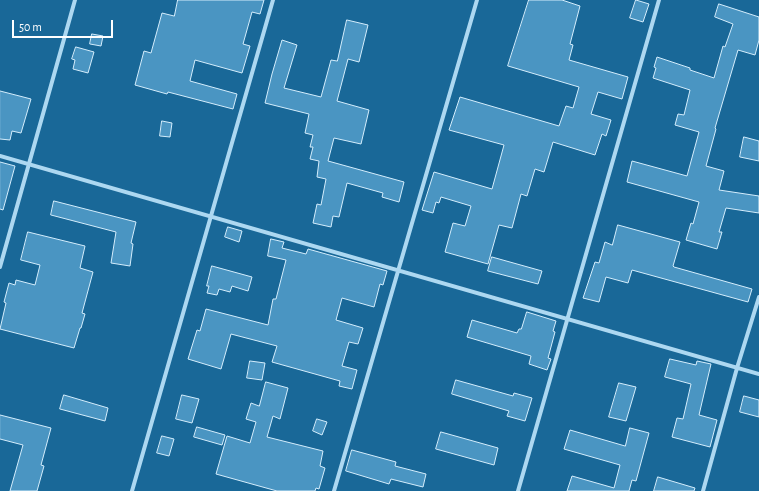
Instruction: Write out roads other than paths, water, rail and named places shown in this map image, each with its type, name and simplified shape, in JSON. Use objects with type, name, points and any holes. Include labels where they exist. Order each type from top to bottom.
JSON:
[{"type":"street","points":[[0,267],[75,0]]},
{"type":"street","points":[[132,491],[273,0]]},
{"type":"street","points":[[334,491],[477,0]]},
{"type":"street","points":[[518,491],[659,0]]},
{"type":"street","points":[[0,156],[759,374]]},
{"type":"street","points":[[703,491],[737,368],[759,297]]}]
